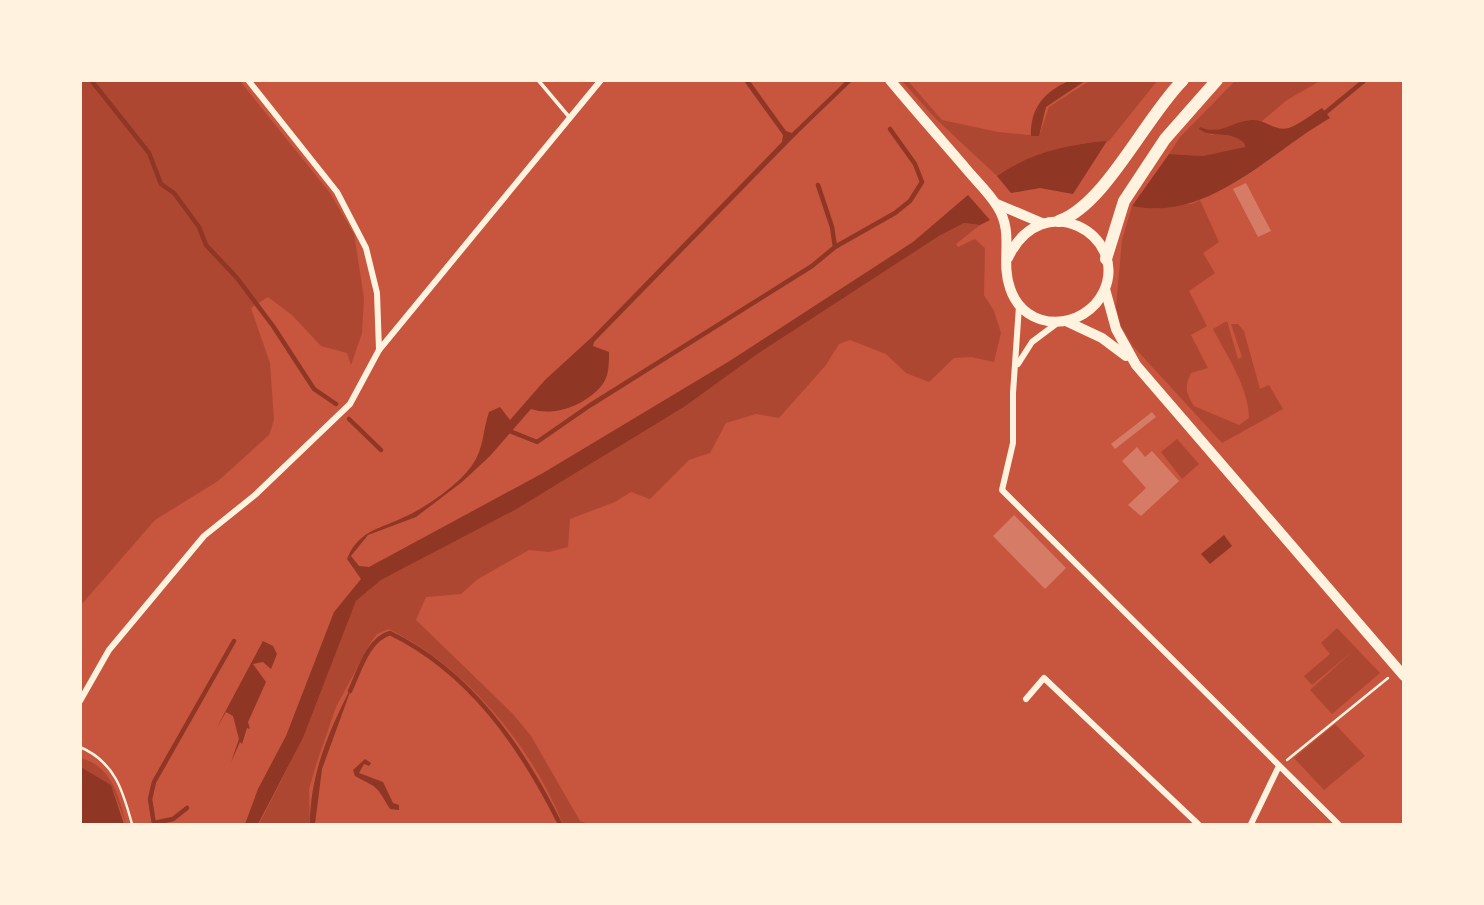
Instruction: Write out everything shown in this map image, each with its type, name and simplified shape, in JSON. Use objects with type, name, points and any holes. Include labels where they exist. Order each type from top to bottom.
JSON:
[{"type":"highway","points":[[1059,221],[1075,214],[1097,194],[1154,113],[1183,80]]},
{"type":"highway","points":[[1106,259],[1128,194],[1165,139],[1217,80]]},
{"type":"main road","points":[[890,80],[996,205],[1008,233],[1006,275],[1010,291],[1019,305],[1031,315],[1102,338],[1136,365],[1401,673]]},
{"type":"main road","points":[[996,205],[1042,223]]},
{"type":"main road","points":[[1008,258],[1015,243],[1027,230],[1042,223],[1059,221],[1075,224],[1089,232],[1100,244],[1106,259],[1105,289],[1116,329],[1136,365]]},
{"type":"main road","points":[[1062,323],[1095,306],[1105,289]]},
{"type":"street","points":[[248,80],[337,192],[366,248],[377,293],[379,350]]},
{"type":"street","points":[[80,701],[109,650],[204,536],[264,487],[350,404],[379,350],[601,80]]},
{"type":"street","points":[[1019,305],[1013,443],[1002,490],[1338,824]]},
{"type":"street","points":[[1015,373],[1032,342],[1062,323]]},
{"type":"street","points":[[1026,699],[1044,678],[1198,824]]},
{"type":"street","points":[[1251,824],[1279,766]]},
{"type":"lane","points":[[538,80],[570,118]]},
{"type":"path","points":[[1279,766],[1401,673]]},
{"type":"path","points":[[80,747],[112,769],[121,787],[132,824]]},
{"type":"shaded area","points":[[81,80],[240,81],[330,193],[354,234],[364,298],[362,333],[351,365],[347,353],[321,346],[292,315],[268,297],[251,308],[270,363],[274,420],[269,435],[218,481],[155,520],[81,605]]},
{"type":"shaded area","points":[[744,81],[750,81],[786,131],[792,133],[801,125],[797,134],[594,342],[593,346],[609,352],[609,365],[602,385],[588,398],[570,408],[550,411],[531,409],[490,456],[462,482],[416,517],[368,535],[351,556],[359,566],[369,567],[543,473],[728,362],[913,242],[968,195],[990,220],[980,225],[964,223],[939,236],[756,355],[684,407],[515,510],[381,580],[356,601],[303,738],[258,824],[245,824],[258,789],[286,736],[334,612],[361,579],[347,559],[351,550],[362,537],[420,509],[459,480],[477,458],[489,412],[500,407],[510,420],[545,380],[592,337],[782,142],[783,135]]},
{"type":"shaded area","points":[[902,81],[908,81],[942,120],[998,132],[1039,136],[1049,107],[1089,81],[1157,81],[1109,141],[1051,151],[1009,168],[997,176],[935,118]]},
{"type":"shaded area","points":[[1069,81],[1085,81],[1046,107],[1039,136],[1031,136],[1036,109],[1046,95]]},
{"type":"shaded area","points":[[1235,81],[1320,81],[1287,100],[1262,121],[1216,130],[1200,127],[1211,135],[1232,136],[1244,143],[1245,148],[1203,156],[1169,154],[1180,137]]},
{"type":"shaded area","points":[[1322,108],[1330,118],[1237,181],[1212,194],[1186,204],[1160,208],[1132,206],[1169,154],[1203,156],[1245,147],[1238,139],[1210,134],[1199,129],[1200,127],[1214,130],[1252,120],[1284,129]]},
{"type":"shaded area","points":[[1107,141],[1073,194],[1040,188],[1011,193],[997,176],[1022,161],[1049,151]]},
{"type":"shaded area","points":[[1200,200],[1219,242],[1203,253],[1215,273],[1189,291],[1207,326],[1191,335],[1208,368],[1191,373],[1187,382],[1189,397],[1194,406],[1239,425],[1249,418],[1241,384],[1213,329],[1227,321],[1238,359],[1242,357],[1231,324],[1238,324],[1244,331],[1260,389],[1269,385],[1283,409],[1222,443],[1133,346],[1121,326],[1116,307],[1122,240],[1132,206],[1192,204]]},
{"type":"shaded area","points":[[964,223],[980,225],[956,244],[958,247],[975,239],[985,248],[984,295],[994,311],[1001,333],[994,362],[971,357],[954,358],[929,382],[906,373],[886,354],[850,340],[839,344],[826,365],[779,418],[756,414],[726,423],[710,453],[689,460],[650,499],[631,492],[615,502],[570,519],[568,547],[549,552],[529,550],[478,579],[461,594],[426,597],[416,620],[513,714],[531,736],[580,821],[589,824],[563,824],[533,765],[493,711],[444,665],[418,645],[389,629],[377,634],[371,642],[336,707],[309,789],[310,824],[259,824],[303,738],[356,601],[381,580],[515,510],[684,407],[756,355],[939,236]]},
{"type":"shaded area","points":[[1177,439],[1199,464],[1182,479],[1161,452]]},
{"type":"shaded area","points":[[1224,535],[1232,546],[1210,564],[1201,554]]},
{"type":"shaded area","points":[[1337,628],[1380,673],[1332,714],[1310,690],[1353,651],[1312,685],[1304,676],[1330,654],[1321,643]]},
{"type":"shaded area","points":[[263,641],[273,646],[277,654],[271,669],[263,662],[253,664],[266,682],[248,722],[250,729],[247,728],[242,744],[240,742],[231,762],[239,739],[233,716],[226,712],[216,729]]},
{"type":"shaded area","points":[[353,684],[322,769],[315,824],[310,824],[313,787],[323,751]]},
{"type":"shaded area","points":[[1335,724],[1365,756],[1324,790],[1294,758]]},
{"type":"shaded area","points":[[80,758],[91,762],[107,775],[121,804],[126,824],[111,785],[81,767]]},
{"type":"shaded area","points":[[365,759],[371,763],[369,766],[364,764],[359,773],[383,782],[393,803],[399,805],[399,810],[390,809],[376,788],[355,776],[353,770]]},
{"type":"shaded area","points":[[81,767],[111,785],[124,824],[81,824]]},
{"type":"building","points":[[1246,183],[1271,231],[1258,237],[1233,189]]},
{"type":"building","points":[[1152,412],[1156,417],[1115,449],[1111,444]]},
{"type":"building","points":[[1137,447],[1145,457],[1152,451],[1179,481],[1141,516],[1128,505],[1146,488],[1122,461]]},
{"type":"building","points":[[1014,515],[1066,568],[1045,589],[993,536]]},
{"type":"waterway","points":[[91,80],[149,153],[161,184],[174,193],[199,227],[206,245],[237,278],[273,326],[314,389],[336,404]]},
{"type":"waterway","points":[[795,133],[850,80]]},
{"type":"waterway","points":[[1325,113],[1365,80]]},
{"type":"waterway","points":[[835,247],[895,213],[910,201],[922,182],[915,164],[890,129]]},
{"type":"waterway","points":[[507,430],[537,442],[589,406],[812,266],[835,247],[832,227],[818,185]]},
{"type":"waterway","points":[[349,419],[381,450]]},
{"type":"waterway","points":[[350,691],[365,657],[382,636],[390,633],[419,649],[445,668],[490,714],[528,767],[560,824]]},
{"type":"waterway","points":[[154,824],[150,799],[154,782],[234,641]]},
{"type":"waterway","points":[[154,823],[173,819],[187,808]]}]
